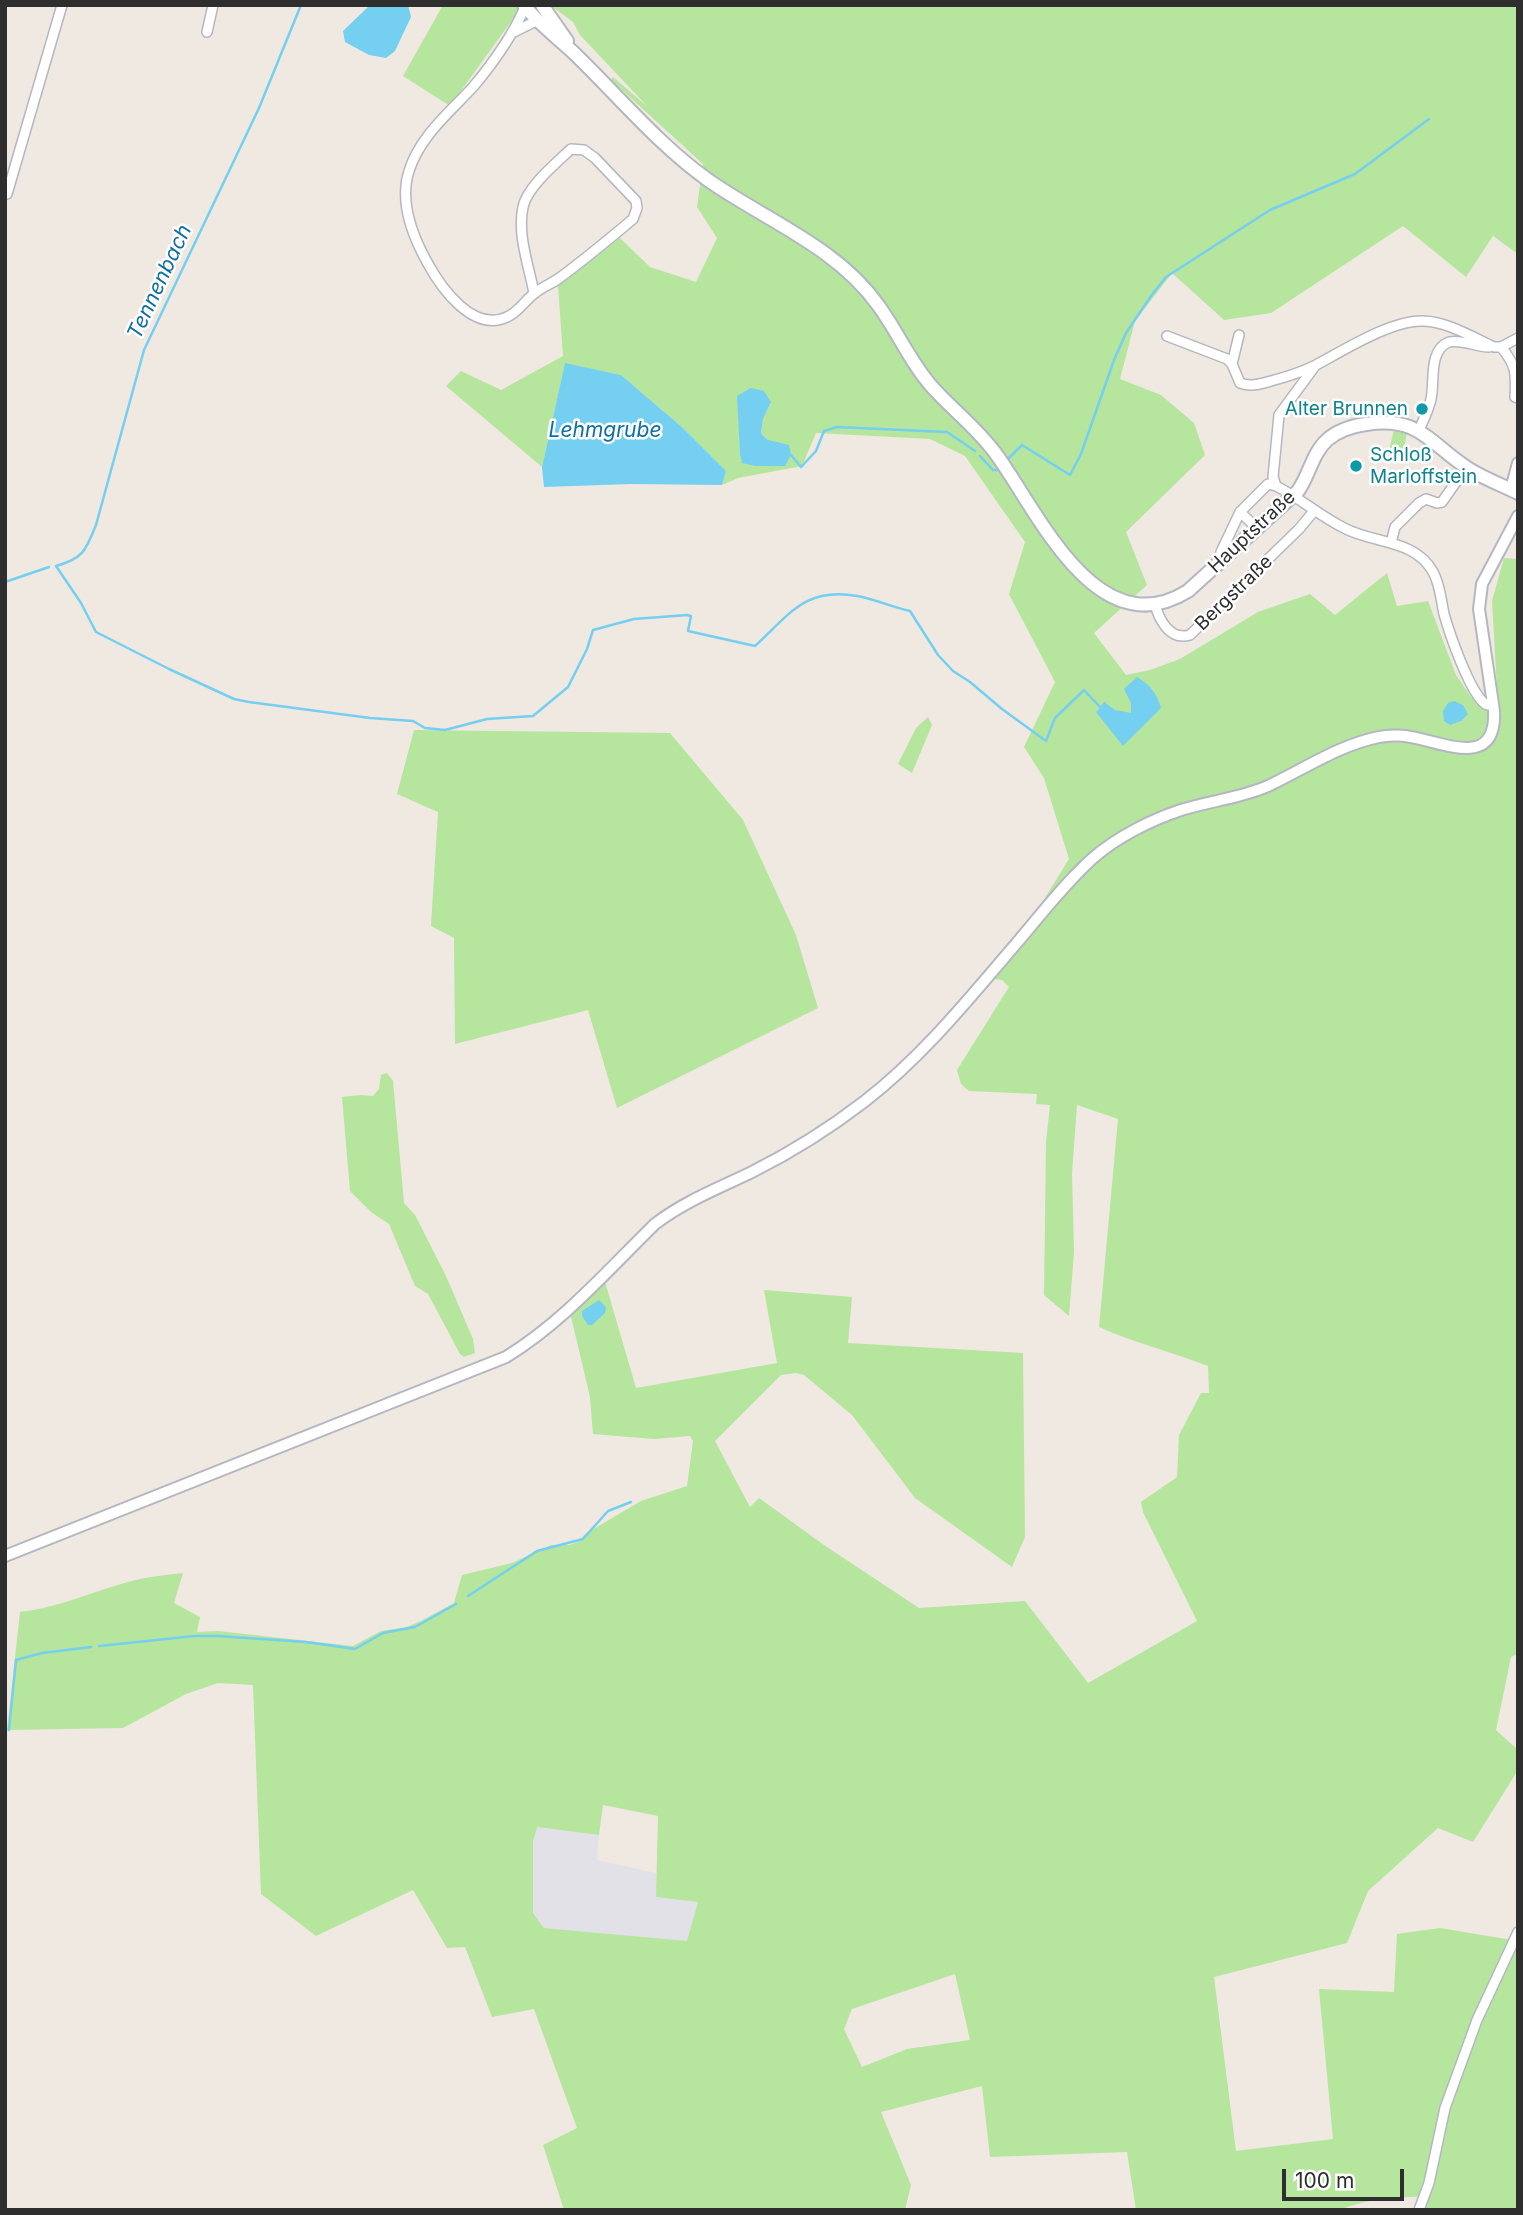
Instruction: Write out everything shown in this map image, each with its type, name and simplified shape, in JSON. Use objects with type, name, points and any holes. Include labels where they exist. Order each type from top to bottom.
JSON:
[{"type":"main road","points":[[526,6],[536,21],[575,53],[643,124],[707,179],[827,254],[851,274],[878,304],[933,388],[996,454],[1048,537],[1082,574],[1100,589],[1119,599],[1137,604],[1155,604]]},
{"type":"main road","points":[[536,21],[543,6]]},
{"type":"main road","points":[[543,6],[575,53]]},
{"type":"main road","name":"Hauptstraße","points":[[1155,604],[1184,593],[1258,529],[1305,481],[1320,448],[1336,434],[1358,425],[1398,424],[1419,430],[1472,471],[1514,491]]},
{"type":"street","points":[[7,194],[62,5]]},
{"type":"street","points":[[207,32],[213,5]]},
{"type":"street","points":[[526,6],[514,32],[495,61],[426,136],[415,154],[405,191],[407,215],[415,241],[437,280],[464,308],[479,317],[496,321],[514,313],[534,293],[559,278],[633,219],[637,208],[636,201],[595,158],[584,150],[571,149],[528,195],[523,207],[522,239],[534,293]]},
{"type":"street","points":[[514,32],[536,21]]},
{"type":"street","points":[[1167,336],[1227,359],[1240,383],[1248,385],[1284,378],[1315,366],[1372,336],[1407,322],[1438,323],[1497,347],[1510,358],[1516,370],[1515,397],[1518,398]]},
{"type":"street","points":[[1232,364],[1238,335]]},
{"type":"street","points":[[1419,430],[1432,396],[1434,365],[1443,346],[1448,342],[1455,342],[1497,347],[1518,338]]},
{"type":"street","points":[[1276,486],[1273,477],[1279,415],[1315,366]]},
{"type":"street","points":[[1514,491],[1518,463]]},
{"type":"street","points":[[1391,543],[1395,527],[1419,503],[1426,499],[1442,502],[1456,482],[1472,471]]},
{"type":"street","points":[[1218,564],[1240,512],[1268,484],[1276,486],[1348,530],[1413,550],[1426,561],[1437,581],[1445,617],[1468,677],[1482,702],[1487,705],[1492,701]]},
{"type":"street","name":"Bergstraße","points":[[1155,604],[1159,617],[1168,629],[1179,637],[1190,635],[1314,511]]},
{"type":"street","points":[[1240,512],[1258,529]]},
{"type":"street","points":[[5,1556],[506,1357],[532,1341],[559,1319],[669,1213],[690,1200],[790,1152],[852,1111],[894,1078],[943,1028],[1094,858],[1145,825],[1180,810],[1265,787],[1344,747],[1380,737],[1405,736],[1459,748],[1478,747],[1489,740],[1494,723],[1479,597],[1482,584],[1518,516]]},
{"type":"street","points":[[1419,2210],[1429,2183],[1445,2108],[1477,2020],[1518,1931]]},
{"type":"shaded area","points":[[537,1827],[599,1835],[597,1860],[656,1873],[657,1897],[698,1902],[688,1942],[544,1928],[533,1913],[533,1842]]},
{"type":"green space","points":[[443,5],[523,5],[450,106],[403,76]]},
{"type":"green space","points":[[550,5],[1518,5],[1518,254],[1493,236],[1466,277],[1403,226],[1271,313],[1224,320],[1172,273],[1135,321],[1120,379],[1161,395],[1194,423],[1205,455],[1126,532],[1147,585],[1094,633],[1126,675],[1180,659],[1258,612],[1310,594],[1335,615],[1387,573],[1397,606],[1428,601],[1456,675],[1472,698],[1497,690],[1492,601],[1504,558],[1518,559],[1518,1654],[1511,1657],[1496,1730],[1518,1750],[1518,1770],[1473,1842],[1438,1828],[1368,1891],[1347,1943],[1214,1977],[1236,2151],[1333,2139],[1319,1989],[1394,1992],[1397,1934],[1440,1928],[1518,1939],[1518,2210],[1423,2210],[1426,2196],[1371,2201],[1340,2210],[1136,2210],[1127,2152],[990,2157],[982,2086],[881,2112],[911,2185],[905,2210],[564,2210],[543,2145],[577,2128],[534,2009],[492,2017],[465,1947],[447,1948],[413,1890],[316,1936],[261,1894],[253,1685],[218,1683],[186,1694],[123,1728],[7,1730],[20,1612],[61,1603],[135,1580],[183,1573],[174,1603],[200,1617],[197,1632],[218,1631],[353,1646],[381,1631],[406,1627],[421,1621],[454,1603],[462,1575],[512,1563],[551,1545],[578,1542],[585,1534],[641,1501],[687,1486],[693,1441],[690,1436],[654,1439],[593,1434],[590,1397],[569,1308],[603,1275],[636,1388],[777,1363],[764,1290],[852,1297],[848,1343],[1023,1353],[1025,1537],[1012,1567],[915,1498],[852,1415],[804,1375],[781,1375],[715,1441],[750,1507],[759,1498],[919,1608],[1025,1601],[1088,1683],[1197,1621],[1143,1512],[1141,1502],[1177,1477],[1179,1435],[1201,1393],[1209,1393],[1208,1366],[1099,1327],[1118,1119],[1077,1105],[1072,1173],[1074,1252],[1069,1316],[1044,1295],[1046,1142],[1050,1105],[1036,1104],[1037,1094],[969,1091],[961,1084],[957,1070],[1009,987],[1002,980],[995,979],[1069,859],[1044,778],[1024,747],[1055,682],[1009,594],[1025,542],[965,456],[930,439],[816,433],[802,466],[738,478],[722,485],[726,471],[683,428],[621,375],[565,364],[542,467],[446,386],[461,371],[501,390],[563,356],[558,286],[620,238],[650,267],[696,282],[717,238],[697,207],[703,164],[611,80],[613,77],[648,107],[580,35],[573,22]],"holes":[[[771,402],[763,419],[761,433],[768,440],[740,454],[739,424]],[[603,1805],[658,1816],[656,1897],[698,1902],[687,1941],[544,1928],[533,1913],[533,1842],[537,1827],[599,1835]],[[955,1974],[970,2040],[907,2049],[862,2067],[844,2029],[852,2009]]]},
{"type":"green space","points":[[1394,429],[1407,432],[1402,462],[1391,460],[1388,456]]},
{"type":"green space","points":[[928,717],[932,725],[912,773],[898,764],[916,728]]},
{"type":"green space","points":[[414,730],[670,733],[743,820],[796,935],[818,1008],[617,1108],[588,1010],[455,1044],[454,938],[431,926],[438,812],[397,794]]},
{"type":"green space","points":[[387,1073],[393,1081],[404,1203],[415,1215],[446,1276],[473,1339],[475,1353],[464,1357],[428,1294],[415,1286],[389,1224],[371,1212],[350,1191],[342,1097],[373,1096],[379,1089],[381,1075]]},
{"type":"water","points":[[370,5],[408,5],[411,17],[395,51],[386,58],[369,55],[345,42],[343,31]]},
{"type":"water","name":"Lehmgrube","points":[[565,363],[621,375],[683,428],[726,471],[722,485],[544,487],[542,467]]},
{"type":"water","points":[[751,388],[764,391],[771,402],[763,419],[761,433],[768,440],[789,445],[791,455],[785,466],[742,463],[737,396]]},
{"type":"water","points":[[1137,677],[1152,690],[1161,708],[1123,746],[1096,712],[1105,703],[1115,710],[1131,713],[1131,703],[1124,689]]},
{"type":"water","points":[[1454,701],[1463,705],[1468,714],[1461,721],[1450,725],[1444,721],[1443,711],[1448,703]]},
{"type":"water","points":[[599,1300],[606,1307],[605,1313],[592,1325],[588,1325],[582,1311]]},
{"type":"waterway","points":[[301,5],[259,108],[144,350],[96,525],[78,557],[56,566],[81,603],[96,632],[234,699],[370,718],[413,721],[425,728],[445,730],[487,719],[533,716],[568,687],[587,649],[593,630],[634,619],[687,615],[691,616],[688,631],[755,646],[789,614],[811,599],[839,594],[864,597],[910,611],[938,655],[953,671],[1046,741],[1055,718],[1084,690],[1101,708],[1105,703]]},
{"type":"waterway","points":[[1009,458],[1022,445],[1070,475],[1081,454],[1126,333],[1166,277],[1270,210],[1355,174],[1429,119]]},
{"type":"waterway","points":[[791,455],[801,467],[816,451],[824,431],[837,427],[947,432],[975,451]]},
{"type":"waterway","points":[[980,456],[993,470],[997,470]]},
{"type":"waterway","name":"Tennenbach","points":[[5,582],[49,567]]},
{"type":"waterway","points":[[468,1596],[537,1551],[583,1539],[608,1511],[631,1502]]},
{"type":"waterway","points":[[99,1646],[217,1636],[306,1642],[355,1649],[383,1633],[415,1627],[456,1604]]},
{"type":"waterway","points":[[9,1730],[16,1660],[42,1653],[91,1647]]},
{"type":"place","name":"Alter Brunnen","points":[[1422,409]]},
{"type":"place","name":"Schloß Marloffstein","points":[[1356,466]]}]
